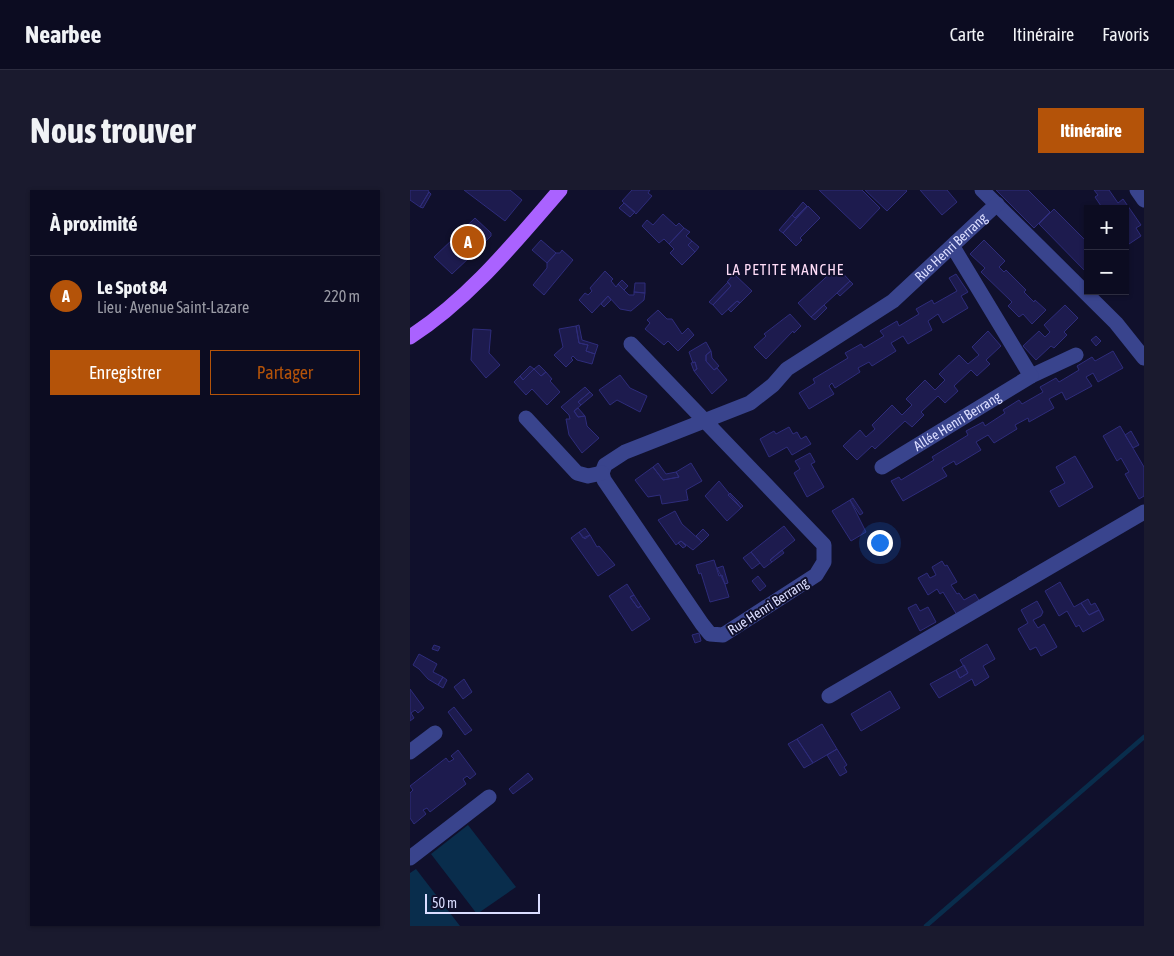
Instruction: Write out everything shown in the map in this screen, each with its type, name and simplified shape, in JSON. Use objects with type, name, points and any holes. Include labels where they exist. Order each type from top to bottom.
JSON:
[{"type":"main road","points":[[410,337],[423,329],[492,268],[560,190]]},
{"type":"street","points":[[982,190],[1116,323],[1140,350],[1144,358]]},
{"type":"street","points":[[1137,190],[1144,200]]},
{"type":"street","name":"Rue Henri Berrang","points":[[631,344],[706,420],[824,545],[824,562],[816,574],[724,635],[710,634],[702,624],[602,473],[605,465],[625,452],[706,420],[750,403],[773,385],[787,369],[893,301],[997,204]]},
{"type":"street","points":[[953,246],[1031,376]]},
{"type":"street","name":"Allée Henri Berrang","points":[[882,467],[1031,376],[1076,355]]},
{"type":"street","points":[[526,418],[578,473],[588,476],[602,473]]},
{"type":"street","points":[[829,696],[1144,512]]},
{"type":"street","points":[[410,752],[435,733]]},
{"type":"street","points":[[412,853],[489,797]]},
{"type":"water","points":[[468,825],[516,887],[477,914],[431,854]]},
{"type":"water","points":[[416,869],[460,926],[410,926],[410,873]]},
{"type":"building","points":[[410,190],[428,190],[429,192],[420,207],[410,200]]},
{"type":"building","points":[[464,190],[510,190],[522,200],[505,221]]},
{"type":"building","points":[[632,190],[650,190],[648,193],[652,196],[636,214],[622,201]]},
{"type":"building","points":[[819,190],[862,190],[880,208],[860,229]]},
{"type":"building","points":[[865,190],[906,190],[907,191],[887,211]]},
{"type":"building","points":[[920,190],[947,190],[957,202],[942,215]]},
{"type":"building","points":[[996,190],[1028,190],[1050,212],[1034,228]]},
{"type":"building","points":[[1094,190],[1109,190],[1118,203],[1123,199],[1127,205],[1100,205],[1095,197],[1098,195]]},
{"type":"building","points":[[429,192],[431,194],[423,208],[420,207]]},
{"type":"building","points":[[803,202],[807,206],[795,218],[792,215]]},
{"type":"building","points":[[624,203],[635,212],[630,217],[619,208]]},
{"type":"building","points":[[807,206],[783,233],[779,230],[792,215],[795,218]]},
{"type":"building","points":[[808,206],[820,218],[800,238],[802,240],[796,246],[783,233]]},
{"type":"building","points":[[1129,208],[1141,225],[1136,228],[1141,236],[1129,244]]},
{"type":"building","points":[[1054,209],[1084,239],[1084,270],[1039,224]]},
{"type":"building","points":[[663,214],[676,226],[679,223],[684,228],[669,244],[664,239],[659,243],[642,226],[647,220],[653,225]]},
{"type":"building","points":[[475,218],[491,233],[491,236],[478,249],[476,247],[469,254],[471,256],[452,274],[434,257]]},
{"type":"building","points":[[684,228],[690,232],[686,236],[692,241],[688,245],[695,252],[682,265],[670,253],[674,249],[669,244]]},
{"type":"building","points":[[541,240],[556,253],[547,263],[532,250]]},
{"type":"building","points":[[984,240],[1005,261],[999,267],[1004,272],[1006,270],[1026,290],[1024,292],[1034,302],[1035,300],[1046,310],[1032,324],[1023,314],[1019,317],[1008,306],[1012,302],[981,272],[985,268],[970,254]]},
{"type":"building","points":[[692,241],[699,247],[695,252],[688,245]]},
{"type":"building","points":[[562,250],[573,260],[544,295],[533,285],[547,268],[547,263],[556,253],[560,253]]},
{"type":"building","points":[[837,267],[850,281],[811,317],[798,303]]},
{"type":"building","points":[[605,271],[613,279],[611,281],[616,287],[618,284],[629,295],[634,295],[634,292],[645,293],[644,300],[631,311],[620,309],[608,296],[592,313],[579,300],[585,293],[588,295],[592,291],[590,288]]},
{"type":"building","points":[[734,274],[752,291],[740,303],[737,301],[722,315],[713,305],[731,286],[727,282]]},
{"type":"building","points":[[956,274],[968,292],[961,296],[968,308],[943,323],[938,314],[928,321],[932,330],[908,344],[903,336],[891,343],[896,351],[872,366],[869,362],[858,368],[860,372],[835,388],[832,383],[829,386],[834,394],[809,409],[799,393],[815,383],[813,379],[848,358],[845,353],[861,344],[864,348],[884,336],[880,331],[897,321],[899,326],[919,314],[916,309],[932,300],[934,304],[957,291],[949,278]]},
{"type":"building","points":[[622,280],[628,286],[624,290],[618,284]]},
{"type":"building","points":[[850,281],[853,284],[840,296],[837,293]]},
{"type":"building","points":[[728,282],[731,286],[713,305],[709,302]]},
{"type":"building","points":[[635,283],[645,283],[645,293],[634,292]]},
{"type":"building","points":[[608,296],[611,300],[604,307],[601,304]]},
{"type":"building","points":[[737,301],[740,303],[731,312],[728,309]]},
{"type":"building","points":[[824,305],[827,308],[815,320],[811,317]]},
{"type":"building","points":[[1065,305],[1078,318],[1064,332],[1067,335],[1054,348],[1051,346],[1036,360],[1023,346],[1039,331],[1045,337],[1050,332],[1044,325]]},
{"type":"building","points":[[658,310],[667,319],[672,319],[682,334],[688,328],[694,335],[678,351],[668,341],[664,345],[645,329],[650,323],[647,320]]},
{"type":"building","points":[[790,314],[801,326],[794,333],[793,331],[766,359],[754,347],[766,336],[764,334]]},
{"type":"building","points":[[579,325],[582,340],[598,345],[595,354],[586,351],[588,345],[579,343],[576,326]]},
{"type":"building","points":[[576,326],[579,343],[588,345],[586,351],[595,354],[592,364],[577,360],[573,356],[571,358],[573,360],[566,367],[554,355],[563,347],[559,329]]},
{"type":"building","points":[[473,329],[491,330],[489,353],[500,365],[486,378],[471,360]]},
{"type":"building","points":[[988,331],[1001,346],[986,360],[990,364],[977,376],[971,370],[954,386],[958,391],[945,403],[938,396],[921,412],[924,415],[912,427],[905,421],[875,449],[872,446],[857,460],[843,446],[860,430],[866,437],[875,429],[872,425],[892,405],[902,415],[912,405],[906,399],[925,380],[935,390],[945,380],[939,374],[959,355],[968,364],[979,355],[972,347]]},
{"type":"building","points":[[1096,336],[1101,341],[1096,346],[1091,340]]},
{"type":"building","points":[[706,342],[711,351],[706,355],[706,361],[714,370],[717,368],[727,380],[712,394],[694,371],[697,369],[689,352]]},
{"type":"building","points":[[711,351],[712,358],[719,366],[714,370],[706,361],[706,355]]},
{"type":"building","points":[[1113,351],[1123,368],[1098,382],[1093,373],[1086,377],[1092,386],[1066,400],[1062,392],[1049,399],[1054,408],[1029,422],[1028,418],[1015,425],[1017,429],[994,443],[988,435],[976,442],[981,450],[956,465],[954,461],[942,468],[947,476],[903,501],[891,481],[899,477],[901,480],[934,460],[932,457],[968,435],[966,431],[983,422],[985,426],[1005,413],[1003,410],[1019,400],[1022,404],[1043,392],[1040,387],[1056,378],[1059,382],[1079,370],[1077,366],[1092,357],[1095,361]]},
{"type":"building","points":[[695,362],[697,369],[694,371],[691,363]]},
{"type":"building","points":[[539,365],[546,372],[541,376],[534,369]]},
{"type":"building","points":[[530,366],[534,369],[523,380],[520,376]]},
{"type":"building","points":[[534,369],[541,376],[546,372],[552,379],[550,381],[560,392],[547,405],[532,389],[526,395],[514,382],[520,376],[523,380]]},
{"type":"building","points":[[620,375],[630,388],[647,396],[640,412],[617,400],[610,405],[599,390]]},
{"type":"building","points":[[585,387],[590,392],[578,402],[581,405],[574,411],[578,417],[585,416],[587,426],[599,438],[582,453],[569,435],[566,419],[570,419],[569,415],[561,407]]},
{"type":"building","points":[[590,392],[593,395],[581,405],[578,402]]},
{"type":"building","points":[[578,408],[585,416],[578,417],[574,411]]},
{"type":"building","points":[[1120,426],[1144,467],[1144,496],[1139,499],[1125,474],[1129,472],[1121,458],[1117,461],[1103,436]]},
{"type":"building","points":[[789,427],[793,434],[797,432],[801,439],[806,436],[811,444],[792,455],[787,447],[769,457],[760,439],[774,431],[776,434]]},
{"type":"building","points":[[1131,431],[1139,445],[1133,448],[1125,435]]},
{"type":"building","points":[[810,453],[815,462],[811,464],[824,487],[807,497],[794,473],[800,469],[795,461]]},
{"type":"building","points":[[1075,456],[1093,487],[1059,507],[1050,491],[1065,483],[1056,467]]},
{"type":"building","points":[[658,463],[666,474],[676,472],[679,477],[663,480],[653,467]]},
{"type":"building","points":[[691,463],[702,481],[686,490],[688,500],[662,504],[660,495],[648,497],[635,480],[653,467],[663,480],[679,477],[676,472]]},
{"type":"building","points":[[719,481],[741,508],[727,521],[705,496]]},
{"type":"building","points":[[730,493],[743,506],[741,508],[728,495]]},
{"type":"building","points":[[853,498],[863,513],[860,515],[850,500]]},
{"type":"building","points":[[850,500],[866,532],[851,541],[832,511]]},
{"type":"building","points":[[675,511],[682,524],[702,542],[693,550],[681,541],[676,545],[658,520]]},
{"type":"building","points":[[784,526],[795,540],[770,560],[772,562],[764,568],[751,552]]},
{"type":"building","points":[[585,528],[590,535],[585,539],[579,532]]},
{"type":"building","points":[[703,529],[709,535],[702,542],[696,536]]},
{"type":"building","points":[[579,532],[583,538],[590,535],[597,547],[599,546],[615,565],[598,576],[571,538]]},
{"type":"building","points":[[681,541],[686,546],[683,548],[678,543]]},
{"type":"building","points":[[782,550],[784,553],[772,562],[770,560]]},
{"type":"building","points":[[751,552],[760,563],[752,569],[743,558]]},
{"type":"building","points":[[714,560],[719,576],[722,575],[729,597],[710,602],[701,573],[699,574],[696,565]]},
{"type":"building","points":[[942,561],[945,566],[947,565],[957,582],[951,585],[957,594],[959,593],[964,600],[975,594],[980,602],[957,615],[943,592],[940,594],[937,589],[928,595],[918,578],[927,573],[930,578],[936,575],[932,567]]},
{"type":"building","points":[[723,566],[728,583],[725,584],[717,568]]},
{"type":"building","points":[[758,576],[766,586],[760,591],[752,581]]},
{"type":"building","points":[[1060,582],[1074,607],[1081,603],[1089,615],[1099,610],[1104,620],[1083,632],[1079,625],[1076,627],[1067,611],[1059,616],[1045,591]]},
{"type":"building","points":[[627,584],[634,595],[630,597],[638,608],[641,606],[650,619],[632,631],[609,596]]},
{"type":"building","points":[[634,595],[641,606],[638,608],[630,597]]},
{"type":"building","points":[[1088,599],[1091,605],[1095,603],[1099,610],[1089,615],[1081,603]]},
{"type":"building","points":[[1037,601],[1043,612],[1041,616],[1033,620],[1038,628],[1044,624],[1057,647],[1041,656],[1036,647],[1030,650],[1018,629],[1028,623],[1021,610]]},
{"type":"building","points":[[916,604],[920,611],[928,607],[936,622],[920,631],[908,608]]},
{"type":"building","points":[[699,633],[701,641],[695,643],[692,635]]},
{"type":"building","points":[[987,644],[995,659],[983,666],[989,677],[975,686],[972,679],[939,698],[930,684],[956,670],[960,678],[968,673],[960,660]]},
{"type":"building","points":[[434,645],[440,647],[438,651],[432,649]]},
{"type":"building","points":[[419,654],[437,664],[433,672],[443,677],[438,685],[428,679],[413,665]]},
{"type":"building","points":[[964,665],[968,673],[960,678],[956,670]]},
{"type":"building","points":[[443,677],[447,680],[443,688],[438,685]]},
{"type":"building","points":[[464,679],[472,692],[463,699],[454,687]]},
{"type":"building","points":[[410,689],[424,708],[418,713],[415,710],[411,713],[414,718],[410,721]]},
{"type":"building","points":[[890,691],[900,708],[861,731],[851,714]]},
{"type":"building","points":[[454,707],[472,730],[465,735],[448,712]]},
{"type":"building","points":[[822,724],[837,749],[813,763],[797,739]]},
{"type":"building","points":[[797,739],[813,763],[804,768],[788,744]]},
{"type":"building","points":[[837,749],[847,765],[844,767],[847,772],[840,776],[827,755]]},
{"type":"building","points":[[458,750],[476,774],[470,779],[467,776],[463,779],[466,784],[430,812],[427,808],[423,810],[426,814],[414,824],[410,818],[410,793],[413,790],[410,786],[446,758],[449,762],[454,759],[451,756]]},
{"type":"building","points":[[528,773],[533,779],[513,794],[509,789]]},
{"type":"waterway","points":[[926,926],[1144,737]]},
{"type":"place","name":"Le Spot 84","points":[[468,242]]},
{"type":"district","name":"LA PETITE MANCHE","points":[[785,269]]}]
